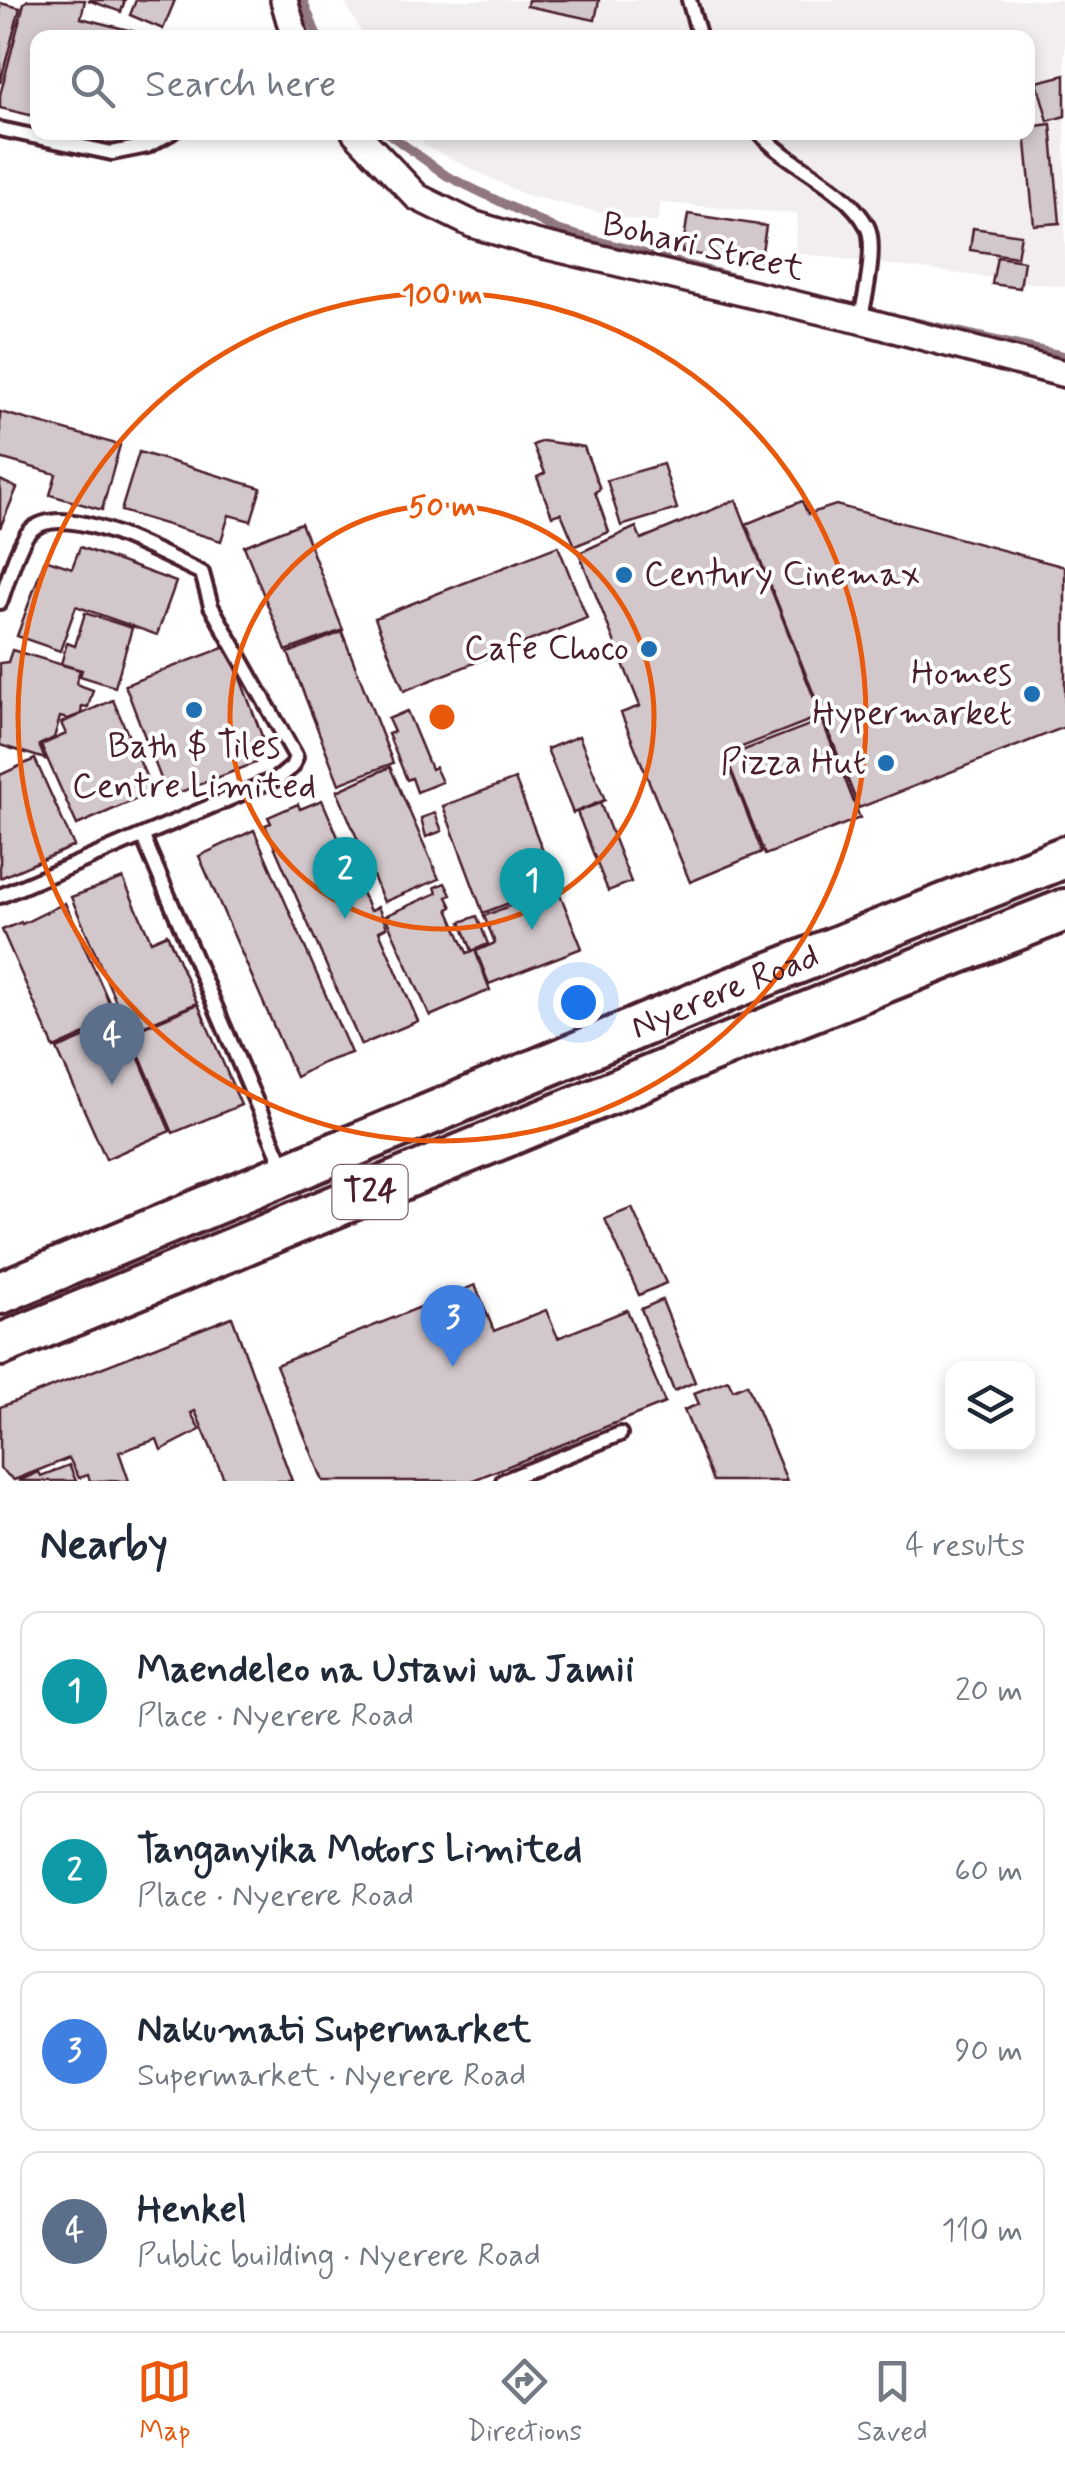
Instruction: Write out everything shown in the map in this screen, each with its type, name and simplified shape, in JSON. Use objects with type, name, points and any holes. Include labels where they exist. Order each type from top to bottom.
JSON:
[{"type":"highway","name":"Nyerere Road","points":[[0,1293],[728,990],[1065,856]]},
{"type":"highway","name":"Nyerere Road","points":[[5,1344],[741,1039],[1065,910]]},
{"type":"street","points":[[284,0],[293,30]]},
{"type":"street","name":"Bohari Street","points":[[362,140],[417,197],[472,224],[1065,374]]},
{"type":"lane","points":[[688,0],[697,30]]},
{"type":"lane","points":[[0,129],[30,135]]},
{"type":"lane","points":[[51,140],[112,153],[158,140]]},
{"type":"lane","points":[[766,140],[776,151],[842,196],[869,228],[870,254],[860,320]]},
{"type":"lane","points":[[0,602],[28,532],[51,520],[104,528],[202,573],[211,606],[296,757],[292,767],[280,777],[0,896]]},
{"type":"lane","points":[[143,837],[287,1174]]},
{"type":"lane","points":[[503,1481],[620,1434]]},
{"type":"shaded area","points":[[343,0],[1065,0],[1065,287],[795,253],[798,214],[661,203],[657,223],[627,219],[523,194],[425,146],[421,140],[1035,140],[1035,30],[360,30]]},
{"type":"building","points":[[85,0],[81,18],[128,30],[30,30],[30,115],[0,108],[24,3]]},
{"type":"building","points":[[88,0],[125,0],[121,12]]},
{"type":"building","points":[[136,0],[175,0],[163,29],[130,15]]},
{"type":"building","points":[[528,0],[599,0],[595,20],[527,6]]},
{"type":"building","points":[[0,3],[20,8],[0,83]]},
{"type":"building","points":[[1065,75],[1065,116],[1048,121],[1037,82]]},
{"type":"building","points":[[1051,124],[1060,223],[1034,225],[1026,140],[1035,140],[1035,126]]},
{"type":"building","points":[[688,214],[766,226],[760,264],[682,252]]},
{"type":"building","points":[[973,228],[1021,235],[1017,257],[970,250]]},
{"type":"building","points":[[997,257],[1024,261],[1020,288],[992,284]]},
{"type":"building","points":[[0,412],[120,445],[102,510],[50,495],[56,474],[0,458]]},
{"type":"building","points":[[543,441],[584,447],[600,489],[595,492],[609,532],[575,546],[561,513],[552,516],[537,477],[545,473],[533,445]]},
{"type":"building","points":[[139,452],[261,488],[251,521],[229,515],[221,541],[121,511]]},
{"type":"building","points":[[663,464],[677,509],[621,526],[607,480]]},
{"type":"building","points":[[0,480],[17,488],[0,528]]},
{"type":"building","points":[[736,500],[821,716],[724,754],[762,852],[690,882],[621,713],[640,706],[579,553],[636,527],[641,539]]},
{"type":"building","points":[[802,501],[808,514],[836,505],[1065,567],[1065,727],[859,808],[746,524]]},
{"type":"building","points":[[301,523],[343,630],[286,651],[244,546]]},
{"type":"building","points":[[558,546],[587,618],[404,691],[375,618]]},
{"type":"building","points":[[80,547],[176,582],[157,635],[76,606],[60,651],[17,636],[45,559],[72,568]]},
{"type":"building","points":[[85,613],[132,628],[115,687],[80,676],[82,670],[61,664],[67,643],[75,646]]},
{"type":"building","points":[[342,632],[393,763],[339,784],[288,653]]},
{"type":"building","name":"Bath $ Tiles Centre Limited","points":[[228,646],[262,736],[255,763],[168,797],[125,685]]},
{"type":"building","points":[[12,650],[80,670],[76,684],[93,690],[88,707],[82,706],[81,714],[68,719],[60,717],[54,738],[39,745],[45,759],[0,745],[0,663],[8,662]]},
{"type":"building","points":[[113,700],[153,792],[77,825],[41,745],[66,734],[61,723]]},
{"type":"building","points":[[407,711],[431,769],[435,767],[442,782],[417,792],[412,778],[407,780],[388,734],[394,732],[388,719]]},
{"type":"building","points":[[822,720],[860,818],[765,855],[726,757]]},
{"type":"building","points":[[579,736],[605,800],[573,813],[547,749]]},
{"type":"building","points":[[35,759],[74,846],[0,878],[0,775]]},
{"type":"building","points":[[390,767],[439,879],[384,902],[337,791]]},
{"type":"building","points":[[515,779],[556,885],[483,913],[443,806]]},
{"type":"building","points":[[322,800],[370,911],[378,907],[387,927],[379,931],[418,1021],[361,1045],[265,825],[271,823],[268,817],[298,804],[300,809]]},
{"type":"building","points":[[600,803],[631,882],[608,891],[577,812]]},
{"type":"building","points":[[435,813],[442,831],[426,837],[421,818]]},
{"type":"building","points":[[254,830],[351,1053],[296,1077],[199,856]]},
{"type":"building","points":[[123,878],[151,941],[167,934],[197,1003],[129,1032],[71,897]]},
{"type":"building","points":[[445,883],[451,895],[447,897],[452,907],[448,909],[467,953],[475,950],[490,990],[430,1016],[385,916],[437,893],[435,887]]},
{"type":"building","points":[[557,887],[582,948],[489,984],[476,951],[495,943],[484,916]]},
{"type":"building","points":[[65,903],[117,1020],[54,1048],[2,930]]},
{"type":"building","points":[[477,916],[488,944],[472,951],[461,922]]},
{"type":"building","points":[[198,1004],[241,1105],[173,1133],[130,1033]]},
{"type":"building","points":[[123,1021],[170,1131],[106,1159],[57,1049]]},
{"type":"building","points":[[632,1208],[666,1283],[639,1295],[605,1219]]},
{"type":"building","points":[[475,1285],[494,1331],[546,1310],[558,1338],[627,1310],[665,1403],[471,1481],[323,1481],[276,1365]]},
{"type":"building","points":[[662,1300],[695,1382],[674,1391],[641,1309]]},
{"type":"building","points":[[232,1317],[292,1481],[225,1481],[195,1411],[191,1413],[200,1430],[161,1450],[157,1439],[119,1452],[129,1481],[90,1481],[88,1475],[79,1478],[69,1458],[14,1480],[0,1469],[0,1407]]},
{"type":"building","points":[[728,1380],[733,1390],[747,1384],[787,1481],[713,1481],[684,1410],[699,1404],[694,1393]]},
{"type":"building","points":[[69,1465],[76,1481],[18,1481],[39,1472],[41,1476]]},
{"type":"waterway","points":[[303,0],[315,30]]},
{"type":"waterway","points":[[397,140],[447,176],[558,230],[736,278]]},
{"type":"waterway","points":[[911,321],[1065,356]]},
{"type":"place","name":"Century Cinemax","points":[[624,575]]},
{"type":"place","name":"Cafe Choco","points":[[649,649]]},
{"type":"place","name":"Homes Hypermarket","points":[[1032,694]]},
{"type":"place","name":"Bath $ Tiles Centre Limited","points":[[194,710]]},
{"type":"place","name":"Pizza Hut","points":[[886,763]]},
{"type":"place","name":"Tanganyika Motors Limited","points":[[345,919]]},
{"type":"place","name":"Maendeleo na Ustawi wa Jamii","points":[[532,930]]},
{"type":"place","name":"Henkel","points":[[112,1085]]},
{"type":"place","name":"Nakumati Supermarket","points":[[453,1367]]}]
